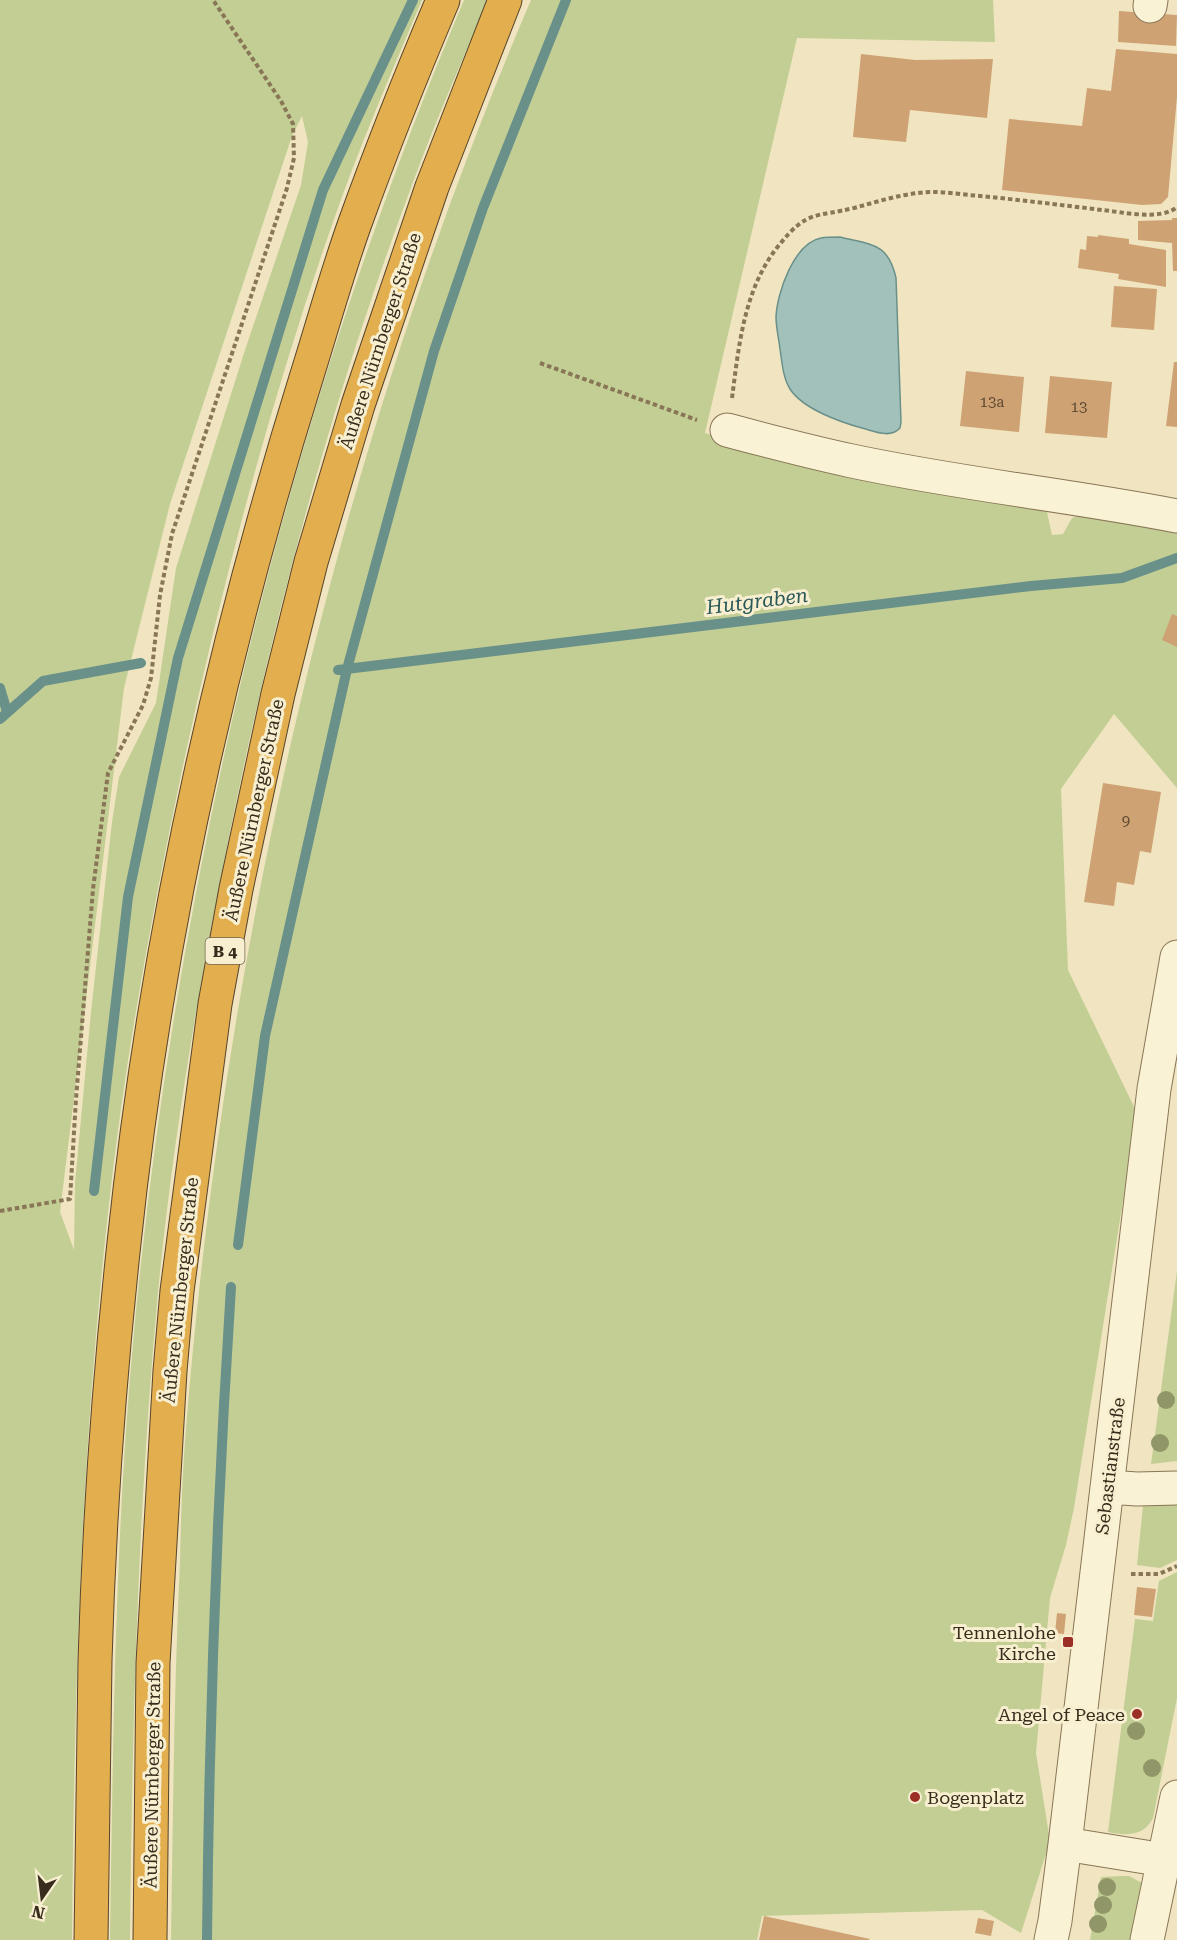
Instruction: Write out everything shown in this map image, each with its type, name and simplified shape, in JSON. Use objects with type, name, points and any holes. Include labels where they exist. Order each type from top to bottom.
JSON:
[{"type":"highway","points":[[92,1940],[100,1539],[114,1343],[133,1162],[155,1012],[176,892],[208,741],[262,524],[354,225],[443,0]]},
{"type":"highway","name":"Äußere Nürnberger Straße","points":[[150,1940],[153,1663],[170,1371],[177,1291],[215,1004],[236,889],[278,694],[311,562],[358,405],[432,187],[506,0]]},
{"type":"street","points":[[727,430],[852,461],[963,481],[1113,503],[1177,516]]},
{"type":"street","name":"Sebastianstraße","points":[[1051,1940],[1065,1844],[1107,1487],[1165,1090],[1177,957]]},
{"type":"street","points":[[1107,1487],[1177,1488]]},
{"type":"street","points":[[1147,1940],[1177,1797]]},
{"type":"street","points":[[1065,1844],[1164,1860]]},
{"type":"path","points":[[0,1211],[70,1199],[92,901],[108,773],[143,705],[151,678],[160,595],[172,534],[287,188],[294,158],[293,124],[281,101],[213,0]]},
{"type":"path","points":[[540,363],[727,430],[742,327],[753,292],[778,245],[810,216],[851,209],[893,197],[933,192],[1147,215],[1173,210],[1177,207]]},
{"type":"path","points":[[1146,1573],[1160,1574],[1177,1566]]},
{"type":"green space","points":[[0,0],[422,0],[352,170],[295,336],[233,552],[182,770],[149,935],[130,1046],[108,1213],[99,1303],[85,1485],[77,1667],[72,1940],[0,1940]],"holes":[[[302,116],[308,142],[301,185],[245,350],[176,568],[156,703],[119,777],[91,1012],[75,1183],[74,1250],[60,1212],[124,688],[170,504],[292,136]]]},
{"type":"green space","points":[[464,0],[488,0],[439,115],[382,268],[303,522],[260,694],[203,972],[170,1185],[151,1373],[137,1615],[130,1940],[110,1940],[119,1560],[134,1332],[153,1161],[179,991],[210,821],[248,653],[292,487],[343,322],[400,160]]},
{"type":"green space","points":[[531,0],[993,0],[995,42],[797,38],[705,433],[842,474],[1036,506],[1047,512],[1052,535],[1063,534],[1072,518],[1087,513],[1177,530],[1177,788],[1114,714],[1061,789],[1068,970],[1137,1113],[1074,1508],[1066,1545],[1050,1598],[1036,1753],[1050,1841],[1021,1933],[982,1910],[762,1916],[757,1940],[171,1940],[176,1656],[185,1441],[203,1257],[228,1072],[260,889],[300,706],[346,526],[400,347],[462,172]]},
{"type":"green space","points":[[1177,1271],[1177,1461],[1151,1464]]},
{"type":"green space","points":[[1164,1502],[1177,1504],[1177,1560],[1160,1568],[1137,1565],[1143,1506]]},
{"type":"green space","points":[[1177,1572],[1177,1698],[1153,1818],[1145,1828],[1134,1833],[1108,1832],[1135,1619],[1153,1621],[1159,1581]]},
{"type":"green space","points":[[1129,1876],[1142,1883],[1130,1940],[1090,1940],[1101,1877]]},
{"type":"water","points":[[840,237],[877,247],[883,251],[893,266],[896,278],[901,422],[900,428],[892,433],[882,433],[853,425],[813,409],[790,389],[784,375],[776,317],[780,295],[789,270],[795,259],[811,242],[821,238]]},
{"type":"building","points":[[1119,11],[1177,15],[1176,46],[1118,42]]},
{"type":"building","points":[[1116,49],[1177,54],[1177,97],[1168,197],[1161,204],[1142,205],[1002,190],[1009,119],[1082,126],[1087,88],[1111,91]]},
{"type":"building","points":[[861,54],[915,60],[993,59],[987,118],[910,110],[906,142],[853,137]]},
{"type":"building","points":[[1172,218],[1177,218],[1177,271],[1173,271],[1172,243],[1138,240],[1138,221],[1172,220]]},
{"type":"building","points":[[1098,235],[1129,239],[1129,244],[1166,250],[1166,287],[1118,279],[1119,274],[1078,268],[1080,249],[1086,250],[1087,236],[1098,237]]},
{"type":"building","points":[[1114,286],[1157,289],[1154,330],[1111,327]]},
{"type":"building","points":[[1174,362],[1177,362],[1177,427],[1166,426]]},
{"type":"building","points":[[966,371],[1024,377],[1019,432],[960,426]]},
{"type":"building","points":[[1050,376],[1112,382],[1107,438],[1045,433]]},
{"type":"building","points":[[1172,614],[1177,616],[1177,647],[1162,640]]},
{"type":"building","points":[[1103,783],[1161,792],[1151,853],[1140,851],[1134,885],[1117,882],[1114,906],[1084,902]]},
{"type":"building","points":[[1137,1587],[1156,1589],[1152,1617],[1134,1615]]},
{"type":"building","points":[[1057,1613],[1066,1614],[1064,1634],[1055,1633]]},
{"type":"building","points":[[764,1916],[870,1939],[759,1940]]},
{"type":"building","points":[[978,1918],[994,1921],[991,1936],[975,1933]]},
{"type":"waterway","points":[[94,1191],[128,897],[178,658],[323,190],[413,0]]},
{"type":"waterway","points":[[238,1245],[265,1036],[347,669],[434,351],[483,208],[566,0]]},
{"type":"waterway","name":"Hutgraben","points":[[338,670],[1031,586],[1122,578],[1177,558]]},
{"type":"waterway","name":"Hutgraben","points":[[0,719],[43,681],[141,663]]},
{"type":"waterway","points":[[0,688],[7,712]]},
{"type":"waterway","points":[[207,1940],[214,1613],[231,1287]]},
{"type":"place","name":"Tennenlohe Kirche","points":[[1068,1642]]},
{"type":"place","name":"Angel of Peace","points":[[1137,1714]]},
{"type":"place","name":"Bogenplatz","points":[[915,1797]]}]
